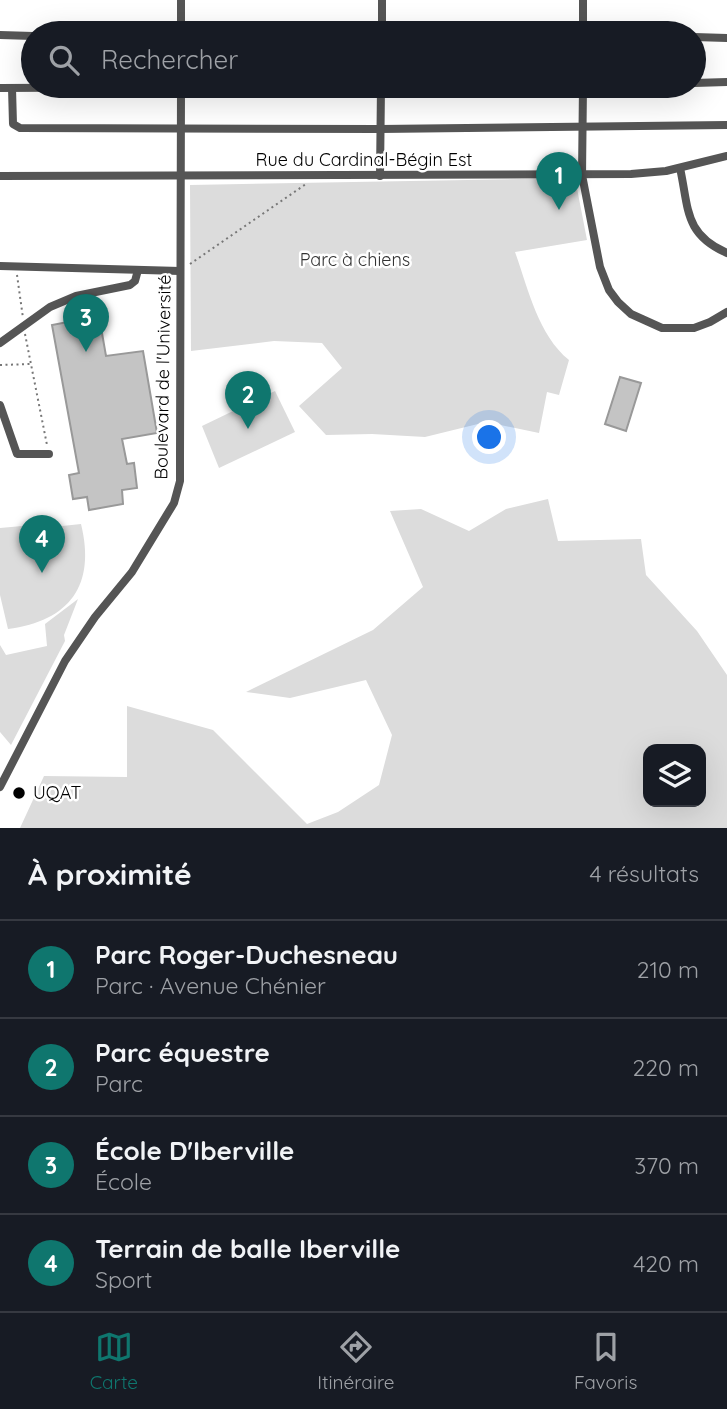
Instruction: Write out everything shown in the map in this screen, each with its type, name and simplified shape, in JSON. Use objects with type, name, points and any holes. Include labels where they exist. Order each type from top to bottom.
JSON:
[{"type":"street","points":[[181,0],[181,21]]},
{"type":"street","points":[[382,0],[382,21]]},
{"type":"street","points":[[583,0],[583,21]]},
{"type":"street","points":[[0,35],[21,36]]},
{"type":"street","points":[[706,37],[727,38]]},
{"type":"street","points":[[706,83],[727,82]]},
{"type":"street","points":[[0,88],[21,88]]},
{"type":"street","points":[[12,88],[13,124],[20,128],[727,125]]},
{"type":"street","name":"Boulevard de l'Université","points":[[0,787],[65,661],[95,617],[132,572],[174,503],[180,481],[181,98]]},
{"type":"street","points":[[380,176],[381,98]]},
{"type":"street","points":[[583,98],[582,175],[605,282],[624,309],[647,323],[662,328],[685,329],[710,322],[727,312]]},
{"type":"street","name":"Rue du Cardinal-Bégin Est","points":[[0,176],[582,175],[652,173],[727,156]]},
{"type":"street","points":[[680,168],[692,223],[699,237],[727,253]]},
{"type":"street","points":[[0,266],[180,271]]},
{"type":"street","points":[[0,343],[50,307],[76,296],[130,285],[135,281],[138,270]]},
{"type":"street","points":[[0,405],[17,454],[49,454]]},
{"type":"path","points":[[180,271],[317,176]]},
{"type":"path","points":[[16,267],[30,364],[49,454]]},
{"type":"path","points":[[0,365],[30,364]]},
{"type":"green space","name":"Parc à chiens","points":[[575,178],[587,240],[515,252],[549,338],[569,360],[559,395],[547,392],[539,433],[486,422],[425,437],[326,435],[299,406],[342,368],[322,343],[274,341],[191,351],[190,185]]},
{"type":"green space","points":[[275,391],[295,432],[219,468],[202,426]]},
{"type":"green space","points":[[548,499],[558,541],[641,539],[646,575],[697,631],[727,675],[727,828],[20,828],[44,776],[127,777],[127,706],[213,730],[307,824],[338,812],[379,785],[392,735],[366,680],[290,698],[246,692],[373,630],[423,587],[390,511],[421,509],[469,531],[506,509]]},
{"type":"green space","points":[[81,524],[85,565],[81,582],[73,596],[48,618],[8,629],[0,595],[0,528],[33,525],[34,529]]},
{"type":"green space","points":[[78,599],[64,635],[65,641],[11,745],[0,732],[0,645],[6,655],[47,646],[45,624]]},
{"type":"building","points":[[99,316],[106,356],[143,351],[157,433],[122,439],[127,464],[134,463],[137,488],[122,490],[123,504],[89,510],[87,497],[73,499],[69,475],[79,473],[52,325]]},
{"type":"building","points":[[620,377],[641,383],[626,431],[605,424]]},
{"type":"place","name":"Parc Roger-Duchesneau","points":[[559,210]]},
{"type":"place","name":"École D'Iberville","points":[[86,352]]},
{"type":"place","name":"Parc équestre","points":[[248,429]]},
{"type":"place","name":"Terrain de balle Iberville","points":[[42,573]]},
{"type":"place","name":"UQAT","points":[[19,793]]}]
